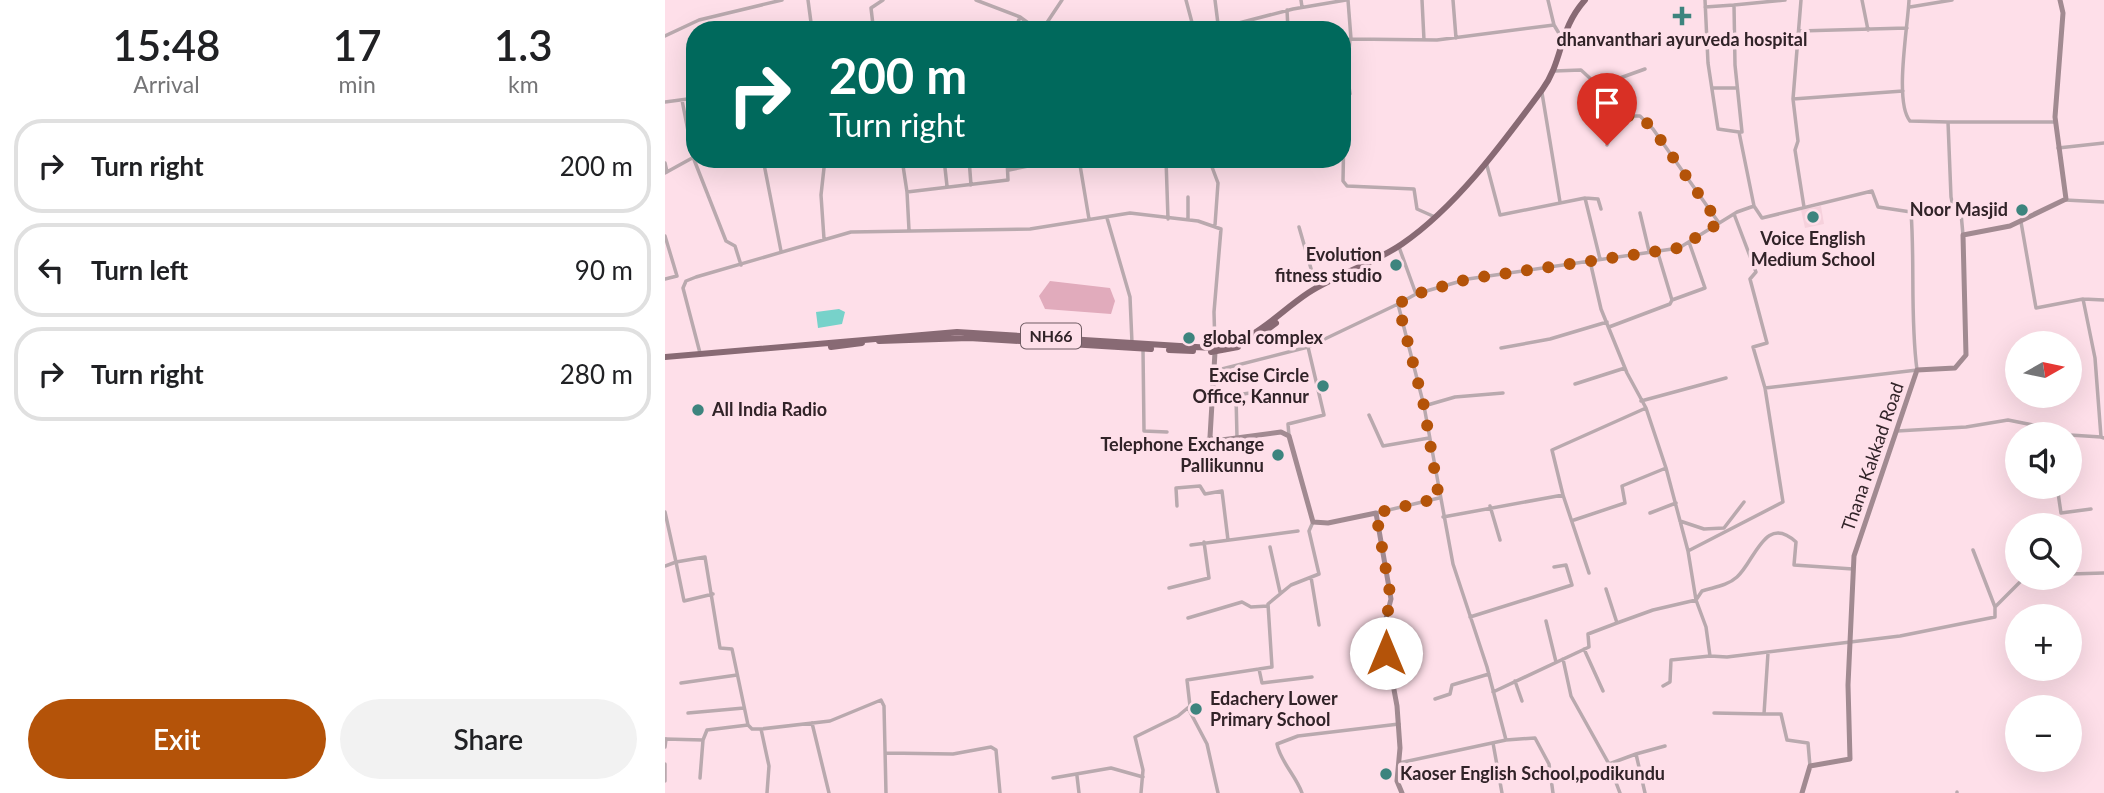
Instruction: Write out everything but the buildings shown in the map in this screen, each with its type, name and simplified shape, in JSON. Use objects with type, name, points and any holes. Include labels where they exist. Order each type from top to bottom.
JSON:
[{"type":"highway","name":"NH66","points":[[665,359],[955,337],[1104,344],[1143,349],[1215,350],[1251,341],[1317,288],[1399,247],[1435,218],[1541,91],[1554,71],[1570,18],[1585,0]]},
{"type":"highway","name":"NH66","points":[[665,359],[957,332],[1215,350]]},
{"type":"main road","points":[[1963,235],[2021,222],[2065,200],[2066,187],[2055,122],[2063,13],[2060,0]]},
{"type":"main road","name":"Thana Kakkad Road","points":[[1810,766],[1850,759],[1850,643],[1854,556],[1917,370],[1955,368],[1966,355],[1963,235]]},
{"type":"main road","points":[[1215,350],[1210,437],[1214,441],[1237,440],[1281,432],[1289,436],[1313,522],[1328,523],[1376,513],[1391,599],[1383,630],[1399,724],[1397,781],[1402,793]]},
{"type":"main road","points":[[1801,793],[1810,766]]},
{"type":"street","points":[[697,21],[782,0]]},
{"type":"street","points":[[808,0],[811,21]]},
{"type":"street","points":[[873,21],[871,8],[883,0]]},
{"type":"street","points":[[977,0],[1026,21]]},
{"type":"street","points":[[1047,21],[1062,0]]},
{"type":"street","points":[[1186,0],[1192,21]]},
{"type":"street","points":[[1215,0],[1218,21]]},
{"type":"street","points":[[1301,0],[1302,7]]},
{"type":"street","points":[[1246,21],[1287,10],[1347,0],[1349,21]]},
{"type":"street","points":[[1423,0],[1424,40]]},
{"type":"street","points":[[1453,0],[1456,38]]},
{"type":"street","points":[[1548,0],[1554,25],[1563,40]]},
{"type":"street","points":[[1705,0],[1707,63],[1719,129],[1739,132]]},
{"type":"street","points":[[1705,7],[1785,0]]},
{"type":"street","points":[[1801,0],[1793,99],[1798,141],[1795,150],[1804,207]]},
{"type":"street","points":[[1862,0],[1868,30]]},
{"type":"street","points":[[1909,0],[1903,91],[1908,120],[2055,122]]},
{"type":"street","points":[[1909,7],[1952,0]]},
{"type":"street","points":[[1736,3],[1737,88],[1742,132],[1739,132]]},
{"type":"street","points":[[1287,10],[1288,21]]},
{"type":"street","points":[[1018,21],[1020,17]]},
{"type":"street","points":[[1351,39],[1456,38],[1554,25]]},
{"type":"street","points":[[665,36],[686,26]]},
{"type":"street","points":[[1799,31],[1907,29]]},
{"type":"street","points":[[1554,71],[1581,70],[1593,81],[1606,83],[1645,69]]},
{"type":"street","points":[[1606,83],[1610,103],[1620,116]]},
{"type":"street","points":[[1712,88],[1737,88]]},
{"type":"street","points":[[1541,91],[1560,202]]},
{"type":"street","points":[[1793,99],[1903,91]]},
{"type":"street","points":[[665,102],[686,99]]},
{"type":"street","points":[[682,100],[686,119]]},
{"type":"street","points":[[1607,145],[1620,116]]},
{"type":"street","points":[[1620,116],[1640,116],[1653,129],[1719,223]]},
{"type":"street","points":[[1948,122],[1953,208]]},
{"type":"street","points":[[1739,132],[1754,206],[1762,218],[1872,191],[1878,207],[1911,212],[1941,206],[1953,208],[1961,214],[1963,235]]},
{"type":"street","points":[[2059,148],[2104,143]]},
{"type":"street","points":[[1486,160],[1500,215],[1585,198],[1598,199],[1601,209]]},
{"type":"street","points":[[665,163],[666,172],[686,161]]},
{"type":"street","points":[[698,168],[726,241],[735,246],[741,265]]},
{"type":"street","points":[[765,168],[781,251]]},
{"type":"street","points":[[824,168],[821,195],[824,239]]},
{"type":"street","points":[[903,168],[909,230]]},
{"type":"street","points":[[945,168],[947,186]]},
{"type":"street","points":[[970,168],[971,185]]},
{"type":"street","points":[[907,192],[1008,180],[1009,170],[1019,168]]},
{"type":"street","points":[[1080,168],[1089,219]]},
{"type":"street","points":[[1165,168],[1168,219]]},
{"type":"street","points":[[1212,168],[1218,183],[1215,226]]},
{"type":"street","points":[[1343,168],[1343,181],[1347,186],[1414,189],[1415,205],[1435,218]]},
{"type":"street","points":[[1188,197],[1188,220]]},
{"type":"street","points":[[1585,198],[1600,259]]},
{"type":"street","points":[[2065,200],[2104,202]]},
{"type":"street","points":[[1214,370],[1308,347],[1416,294],[1468,279],[1679,248],[1734,214],[1754,206]]},
{"type":"street","points":[[1765,388],[1917,370],[1911,212]]},
{"type":"street","points":[[683,284],[781,251],[851,232],[1030,229],[1131,213],[1188,220],[1221,229],[1215,303],[1215,350]]},
{"type":"street","points":[[1640,213],[1649,251]]},
{"type":"street","points":[[1688,551],[1783,502],[1765,388],[1753,347],[1767,343],[1750,279],[1756,272],[1734,214]]},
{"type":"street","points":[[1107,218],[1130,297],[1132,343]]},
{"type":"street","points":[[2021,222],[2036,308],[2083,299],[2104,300]]},
{"type":"street","points":[[1299,227],[1317,288]]},
{"type":"street","points":[[665,236],[677,276],[683,284],[700,355]]},
{"type":"street","points":[[1501,348],[1608,325],[1671,304],[1672,300],[1705,288],[1689,242]]},
{"type":"street","points":[[1399,247],[1416,294]]},
{"type":"street","points":[[1657,250],[1672,300]]},
{"type":"street","points":[[1590,261],[1608,325],[1625,368],[1646,408],[1667,468],[1688,551],[1696,600],[1703,615],[1710,656]]},
{"type":"street","points":[[665,279],[677,276]]},
{"type":"street","points":[[2082,436],[2102,438],[2095,358],[2083,299]]},
{"type":"street","points":[[1398,304],[1424,406],[1453,564],[1489,674],[1506,740]]},
{"type":"street","points":[[1289,436],[1288,424],[1324,415],[1308,347]]},
{"type":"street","points":[[1143,349],[1144,432],[1167,432]]},
{"type":"street","points":[[1575,384],[1625,368]]},
{"type":"street","points":[[1641,401],[1726,378]]},
{"type":"street","points":[[1237,440],[1236,395],[1250,393]]},
{"type":"street","points":[[1424,406],[1455,397],[1503,393]]},
{"type":"street","points":[[1589,573],[1563,495],[1552,450],[1646,408]]},
{"type":"street","points":[[1369,415],[1383,446],[1429,438]]},
{"type":"street","points":[[1896,431],[2005,422]]},
{"type":"street","points":[[1168,447],[1201,445],[1210,437]]},
{"type":"street","points":[[1573,520],[1625,503],[1622,486],[1667,468]]},
{"type":"street","points":[[1177,506],[1176,488],[1200,486],[1205,494],[1222,491],[1228,540]]},
{"type":"street","points":[[1443,517],[1490,506],[1563,495]]},
{"type":"street","points":[[1376,513],[1439,498]]},
{"type":"street","points":[[2059,499],[2061,513],[2091,509]]},
{"type":"street","points":[[1680,521],[1704,529],[1724,528],[1744,502]]},
{"type":"street","points":[[1650,513],[1677,503]]},
{"type":"street","points":[[1490,506],[1500,540]]},
{"type":"street","points":[[665,512],[684,601],[713,594]]},
{"type":"street","points":[[1141,793],[1143,777],[1135,737],[1190,706],[1187,680],[1272,667],[1268,606],[1280,592],[1319,573],[1309,531],[1313,522]]},
{"type":"street","points":[[1191,545],[1299,531]]},
{"type":"street","points":[[1493,692],[1589,647],[1588,634],[1632,616],[1696,600],[1702,591],[1729,583],[1739,575],[1760,542],[1777,533],[1787,534],[1796,542],[1794,565],[1853,569]]},
{"type":"street","points":[[1169,588],[1209,578],[1204,542]]},
{"type":"street","points":[[1270,547],[1280,592]]},
{"type":"street","points":[[1663,686],[1670,682],[1671,660],[1710,656],[1716,658],[1850,643],[1995,617],[1995,607],[1973,550]]},
{"type":"street","points":[[665,566],[705,557],[720,648],[732,649],[748,725],[752,729],[843,718],[854,709],[881,700],[884,706],[887,793]]},
{"type":"street","points":[[1470,617],[1501,605],[1572,585],[1566,565],[1554,567]]},
{"type":"street","points":[[2082,574],[2104,573]]},
{"type":"street","points":[[1311,577],[1319,625]]},
{"type":"street","points":[[1606,589],[1616,624]]},
{"type":"street","points":[[1995,607],[2012,590]]},
{"type":"street","points":[[1188,618],[1242,602],[1251,607],[1268,606]]},
{"type":"street","points":[[1546,621],[1556,662]]},
{"type":"street","points":[[1584,649],[1603,691]]},
{"type":"street","points":[[1764,714],[1768,653]]},
{"type":"street","points":[[1563,659],[1571,696],[1609,764],[1620,793]]},
{"type":"street","points":[[1259,669],[1262,683],[1312,677]]},
{"type":"street","points":[[1435,699],[1450,694],[1452,685],[1489,674]]},
{"type":"street","points":[[681,683],[737,676]]},
{"type":"street","points":[[1515,681],[1523,701]]},
{"type":"street","points":[[688,713],[744,708]]},
{"type":"street","points":[[1188,708],[1207,744],[1218,793]]},
{"type":"street","points":[[1714,713],[1781,714],[1787,740],[1808,743],[1810,766]]},
{"type":"street","points":[[812,723],[829,793]]},
{"type":"street","points":[[1303,793],[1279,753],[1277,744],[1298,736],[1399,724]]},
{"type":"street","points":[[700,778],[703,740],[712,728],[748,725]]},
{"type":"street","points":[[761,729],[769,766],[767,793]]},
{"type":"street","points":[[1398,763],[1506,740],[1535,738],[1549,764],[1553,793]]},
{"type":"street","points":[[665,747],[665,739],[703,740]]},
{"type":"street","points":[[1493,743],[1502,793]]},
{"type":"street","points":[[1609,764],[1665,746]]},
{"type":"street","points":[[886,753],[953,754],[991,747],[996,750],[1000,793]]},
{"type":"street","points":[[1636,754],[1645,793]]},
{"type":"street","points":[[665,764],[665,781]]},
{"type":"street","points":[[1053,778],[1077,776],[1111,768],[1143,777]]},
{"type":"street","points":[[1077,776],[1079,793]]},
{"type":"shaded area","name":"Voice English Medium School","points":[[1821,206],[1824,224],[1805,228],[1801,210]]},
{"type":"shaded area","points":[[1050,281],[1110,288],[1115,301],[1111,314],[1045,309],[1039,296]]},
{"type":"shaded area","points":[[839,309],[845,312],[842,324],[818,328],[816,312]]},
{"type":"place","name":"dhanvanthari ayurveda hospital","points":[[1682,16]]},
{"type":"place","name":"Noor Masjid","points":[[2022,210]]},
{"type":"place","name":"Voice English Medium School","points":[[1813,217]]},
{"type":"place","name":"Evolution fitness studio","points":[[1396,265]]},
{"type":"place","name":"global complex","points":[[1189,338]]},
{"type":"place","name":"Excise Circle Office, Kannur","points":[[1323,386]]},
{"type":"place","name":"All India Radio","points":[[698,410]]},
{"type":"place","name":"Telephone Exchange Pallikunnu","points":[[1278,455]]},
{"type":"place","name":"Edachery Lower Primary School","points":[[1196,709]]},
{"type":"place","name":"Kaoser English School,podikundu","points":[[1386,774]]},
{"type":"route","points":[[1386,653],[1383,630],[1391,599],[1386,557],[1376,513],[1439,498],[1424,406],[1398,304],[1416,294],[1468,279],[1679,248],[1719,223],[1653,129],[1640,116],[1620,116],[1607,145]]}]
